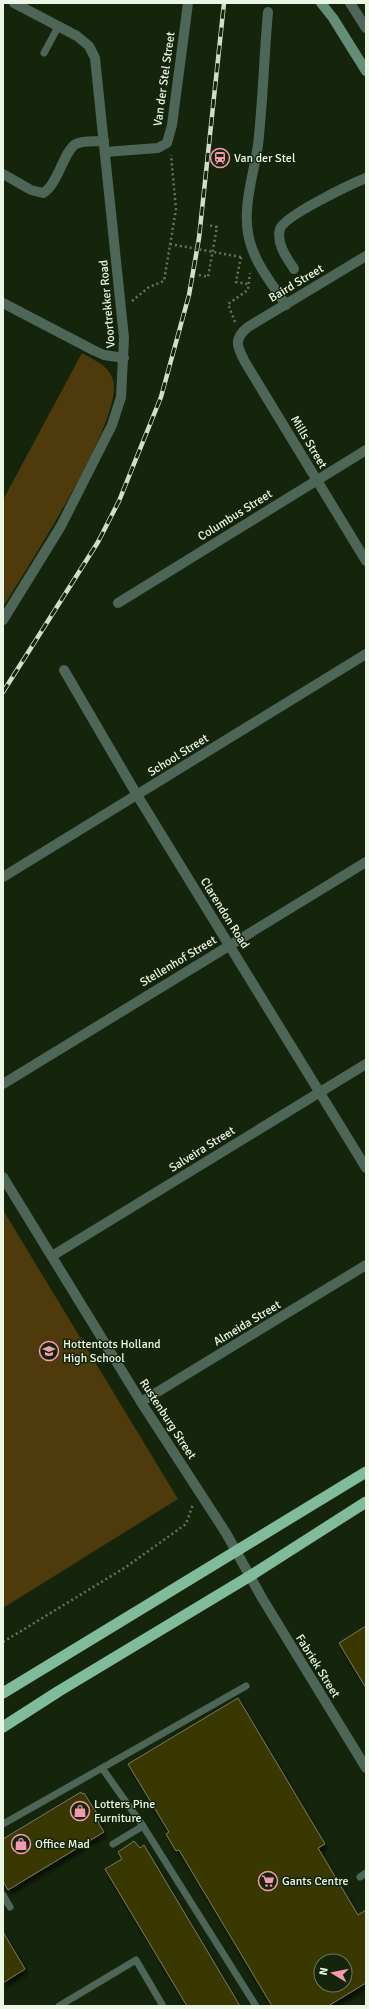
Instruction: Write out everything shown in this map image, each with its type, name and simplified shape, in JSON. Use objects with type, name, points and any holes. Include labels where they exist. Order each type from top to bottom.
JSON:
[{"type":"highway","points":[[3,1693],[198,1576],[236,1551],[366,1472]]},
{"type":"highway","points":[[3,1727],[72,1683],[250,1576],[366,1502]]},
{"type":"main road","points":[[321,3],[333,18],[366,71]]},
{"type":"street","name":"Voortrekker Road","points":[[3,620],[61,526],[112,425],[121,397],[124,358],[121,303],[96,58],[89,46],[77,36],[14,3]]},
{"type":"street","name":"Van der Stel Street","points":[[105,152],[158,148],[167,143],[172,124],[188,3]]},
{"type":"street","points":[[350,3],[363,16],[366,28]]},
{"type":"street","points":[[268,12],[258,145],[246,214],[252,248],[259,264],[286,305]]},
{"type":"street","points":[[3,174],[31,190],[43,192],[50,186],[72,147],[82,142],[104,141]]},
{"type":"street","points":[[294,269],[283,251],[280,230],[282,226],[293,215],[366,178]]},
{"type":"street","name":"Baird Street","points":[[239,334],[366,256]]},
{"type":"street","points":[[3,303],[104,356],[124,358]]},
{"type":"street","name":"Mills Street","points":[[239,334],[238,349],[244,362],[366,561]]},
{"type":"street","name":"Columbus Street","points":[[118,604],[366,450]]},
{"type":"street","name":"School Street","points":[[3,877],[366,654]]},
{"type":"street","name":"Clarendon Road","points":[[64,670],[137,795],[366,1168]]},
{"type":"street","name":"Stellenhof Street","points":[[3,1084],[366,862]]},
{"type":"street","name":"Salveira Street","points":[[52,1256],[366,1064]]},
{"type":"street","name":"Rustenburg Street","points":[[3,1177],[141,1402],[236,1551]]},
{"type":"street","name":"Almeida Street","points":[[141,1402],[366,1265]]},
{"type":"street","name":"Fabriek Street","points":[[236,1551],[366,1768]]},
{"type":"lane","points":[[44,54],[58,27]]},
{"type":"lane","points":[[3,1824],[246,1686]]},
{"type":"lane","points":[[102,1768],[143,1826],[256,2006]]},
{"type":"lane","points":[[113,1844],[143,1826]]},
{"type":"lane","points":[[3,1895],[10,1907]]},
{"type":"lane","points":[[59,2006],[136,1960],[163,2006]]},
{"type":"path","points":[[131,302],[149,287],[164,281],[176,209],[174,176],[167,143]]},
{"type":"path","points":[[199,275],[208,277],[217,226],[206,225]]},
{"type":"path","points":[[170,244],[241,256],[236,282],[248,284],[248,290],[228,304],[239,334]]},
{"type":"path","points":[[3,1642],[126,1567],[186,1524],[192,1504],[203,1498]]},
{"type":"shaded area","points":[[82,353],[108,370],[113,380],[113,399],[104,426],[90,458],[71,494],[3,607],[3,500]]},
{"type":"shaded area","name":"Hottentots Holland High School","points":[[3,1210],[178,1499],[3,1608]]},
{"type":"building","points":[[366,1626],[366,1688],[339,1643]]},
{"type":"building","name":"Gants Centre","points":[[238,1698],[325,1844],[318,1848],[358,1915],[366,1910],[366,1983],[353,1991],[353,1953],[313,1953],[313,1993],[349,1993],[328,2006],[272,2006],[179,1850],[176,1851],[166,1834],[169,1832],[128,1764]]},
{"type":"building","points":[[81,1792],[82,1794],[84,1793],[101,1820],[98,1822],[104,1832],[8,1890],[3,1881],[3,1839]]},
{"type":"building","points":[[134,1841],[140,1848],[144,1845],[240,2006],[187,2006],[105,1869],[122,1859],[118,1852]]},
{"type":"building","points":[[3,1932],[25,1969],[3,1983]]},
{"type":"railway","points":[[3,692],[98,542],[119,501],[161,397],[189,295],[199,238],[224,3]]},
{"type":"place","name":"Van der Stel","points":[[220,158]]},
{"type":"place","name":"Hottentots Holland High School","points":[[49,1351]]},
{"type":"place","name":"Lotters Pine Furniture","points":[[80,1811]]},
{"type":"place","name":"Office Mad","points":[[21,1844]]},
{"type":"place","name":"Gants Centre","points":[[268,1881]]}]
